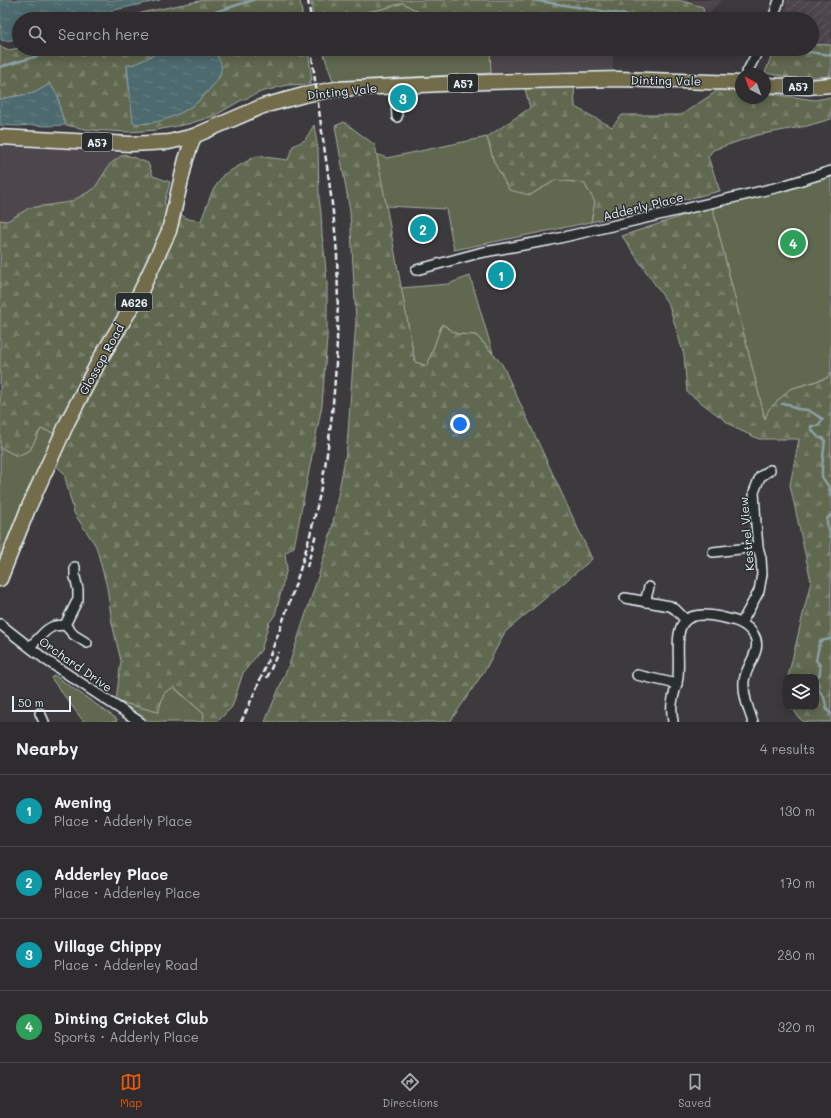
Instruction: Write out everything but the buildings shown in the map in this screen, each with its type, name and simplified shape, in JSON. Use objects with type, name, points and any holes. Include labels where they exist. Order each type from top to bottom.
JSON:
[{"type":"main road","name":"Dinting Vale","points":[[0,137],[130,144],[169,142],[194,136],[248,112],[281,100],[328,90],[395,86],[620,79],[735,83]]},
{"type":"main road","name":"A57","points":[[771,85],[808,87],[831,85]]},
{"type":"main road","name":"Glossop Road","points":[[1,576],[28,509],[77,402],[100,359],[140,293],[169,231],[186,159],[194,136]]},
{"type":"street","points":[[775,12],[779,0]]},
{"type":"street","points":[[749,68],[755,56]]},
{"type":"street","points":[[395,86],[396,117]]},
{"type":"street","name":"Adderly Place","points":[[416,270],[460,258],[602,229],[714,201],[779,187],[831,171]]},
{"type":"street","name":"Kestrel View","points":[[742,622],[759,591],[762,574],[762,558],[758,547],[754,492],[760,476],[770,470]]},
{"type":"street","points":[[713,552],[758,547]]},
{"type":"street","points":[[65,625],[78,599],[75,567]]},
{"type":"street","points":[[645,602],[649,588]]},
{"type":"street","points":[[625,598],[670,606],[686,620]]},
{"type":"street","points":[[673,722],[672,705],[677,684],[678,634],[686,620],[702,615],[742,622],[754,635],[756,651],[746,670],[744,684],[746,702],[753,722]]},
{"type":"street","name":"Orchard Drive","points":[[0,624],[46,660],[140,722]]},
{"type":"street","points":[[65,625],[74,635],[87,643]]},
{"type":"street","points":[[29,646],[36,643],[45,632],[52,627],[65,625]]},
{"type":"street","points":[[637,676],[677,684]]},
{"type":"street","points":[[40,713],[44,722]]},
{"type":"shaded area","points":[[678,0],[722,0],[709,12],[704,12],[703,7]]},
{"type":"shaded area","points":[[787,0],[831,0],[831,45],[819,44],[819,12],[784,12]]},
{"type":"shaded area","points":[[490,56],[613,56],[613,70],[491,73]]},
{"type":"shaded area","points":[[0,146],[90,150],[124,154],[110,164],[94,189],[70,202],[29,208],[7,221],[0,220]]},
{"type":"green space","points":[[204,0],[300,0],[302,12],[145,12]]},
{"type":"green space","points":[[311,0],[678,0],[703,7],[703,12],[419,12],[403,3],[366,12],[312,12]]},
{"type":"green space","points":[[403,3],[419,12],[366,12]]},
{"type":"green space","points":[[819,44],[831,45],[831,76],[794,78],[771,74],[771,68],[767,68],[771,56],[819,56]]},
{"type":"green space","points":[[0,46],[9,50],[12,49],[12,56],[152,56],[127,66],[130,97],[145,124],[181,112],[200,100],[220,76],[217,56],[309,56],[312,80],[310,80],[311,84],[287,85],[261,92],[240,101],[214,116],[188,124],[156,130],[128,132],[90,130],[66,125],[60,110],[58,96],[50,84],[34,93],[0,99]]},
{"type":"green space","points":[[324,56],[490,56],[491,73],[333,81]]},
{"type":"green space","points":[[574,84],[575,107],[612,127],[622,115],[681,115],[720,89],[735,90],[735,104],[771,104],[771,94],[815,100],[831,97],[831,119],[807,126],[757,135],[713,150],[708,157],[720,191],[591,222],[595,202],[584,183],[556,180],[530,195],[509,190],[494,162],[487,137],[530,108],[524,85]]},
{"type":"green space","points":[[344,122],[375,145],[415,362],[427,366],[442,324],[457,334],[476,335],[502,364],[592,559],[505,632],[485,670],[450,722],[265,722],[290,662],[319,574],[332,528],[347,447],[356,321],[350,211],[335,126]]},
{"type":"green space","points":[[314,125],[318,150],[319,198],[327,282],[327,338],[322,405],[294,547],[285,553],[287,568],[275,615],[269,623],[261,650],[243,673],[232,707],[217,722],[203,722],[204,714],[174,687],[164,693],[158,712],[116,701],[121,661],[112,623],[107,587],[96,546],[74,513],[64,473],[53,463],[58,434],[41,429],[30,450],[17,456],[0,447],[0,220],[7,221],[29,208],[70,202],[94,189],[110,164],[124,154],[148,163],[153,176],[170,182],[164,204],[188,219],[201,221],[212,192],[223,175],[256,156],[288,160],[293,146],[305,140]]},
{"type":"green space","points":[[487,137],[494,162],[530,195],[556,180],[584,183],[595,202],[591,222],[454,250],[446,209],[386,206],[376,154],[387,158]]},
{"type":"green space","points":[[831,177],[831,372],[827,378],[790,389],[765,420],[712,206]]},
{"type":"green space","points":[[712,206],[765,419],[769,409],[790,389],[827,378],[831,372],[831,722],[804,722],[799,718],[794,710],[819,710],[819,674],[789,674],[811,581],[790,485],[799,439],[759,439],[735,428],[687,392],[684,355],[669,305],[622,236]]},
{"type":"green space","points":[[470,276],[493,353],[476,335],[457,334],[442,324],[427,366],[415,362],[401,288],[448,284]]},
{"type":"green space","points":[[41,429],[58,434],[0,572],[0,447],[17,456],[30,450]]},
{"type":"green space","points":[[54,675],[117,719],[116,722],[84,722],[51,678]]},
{"type":"green space","points":[[173,687],[204,714],[203,722],[151,722],[116,701],[158,712],[164,693]]},
{"type":"water","points":[[0,0],[160,0],[105,12],[12,12],[12,40],[1,40]]},
{"type":"water","points":[[152,56],[217,56],[220,62],[221,71],[217,81],[210,89],[197,102],[186,110],[164,120],[141,124],[133,123],[127,65],[135,64]]},
{"type":"water","points":[[50,84],[58,96],[60,110],[66,125],[0,125],[0,99],[34,93]]},
{"type":"waterway","points":[[215,12],[253,0]]},
{"type":"waterway","points":[[532,0],[608,12]]},
{"type":"waterway","points":[[819,53],[831,55]]},
{"type":"waterway","points":[[0,67],[38,56]]},
{"type":"waterway","points":[[782,404],[789,404],[794,408],[808,410],[823,419],[818,426],[811,426],[811,429],[819,438],[823,438],[825,440],[822,477],[829,487],[831,497]]},
{"type":"waterway","points":[[831,515],[827,519],[831,537]]},
{"type":"waterway","points":[[831,638],[820,641],[816,660],[820,666],[820,674],[817,678],[818,689],[824,697],[827,710],[831,714]]},
{"type":"railway","points":[[308,0],[310,12]]},
{"type":"railway","points":[[241,722],[272,651],[304,557],[326,463],[332,416],[337,347],[337,255],[312,56]]},
{"type":"railway","points":[[307,567],[316,534]]},
{"type":"railway","points":[[267,678],[278,652]]},
{"type":"place","name":"Village Chippy","points":[[403,98]]},
{"type":"place","name":"Adderley Place","points":[[423,229]]},
{"type":"place","name":"Dinting Cricket Club","points":[[793,243]]},
{"type":"place","name":"Avening","points":[[501,275]]}]
